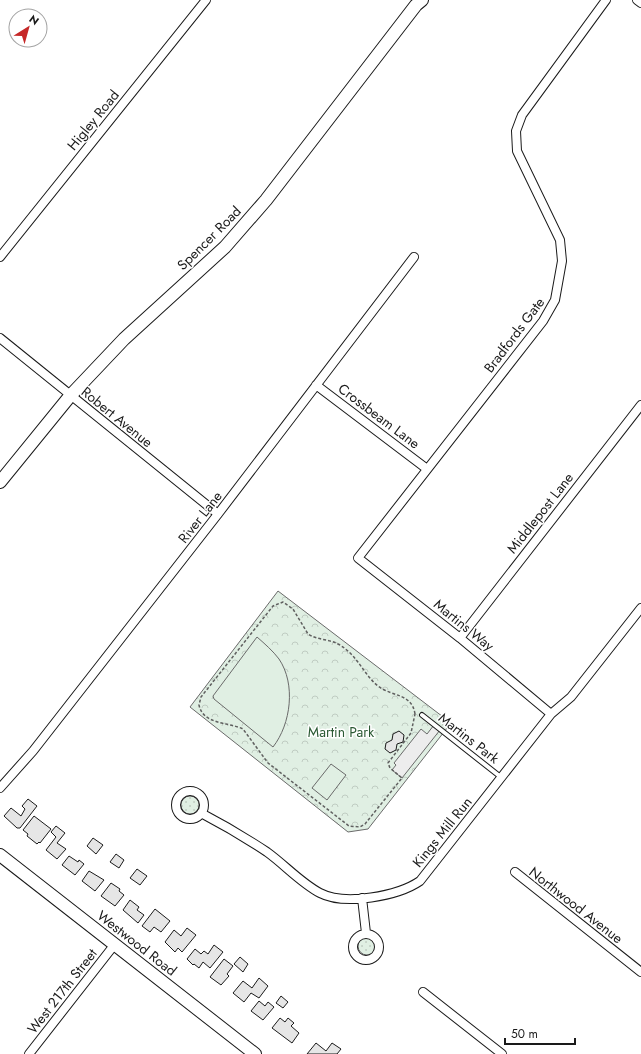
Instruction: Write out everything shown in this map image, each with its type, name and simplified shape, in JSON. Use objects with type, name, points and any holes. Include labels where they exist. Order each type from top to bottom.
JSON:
[{"type":"street","name":"Higley Road","points":[[0,257],[206,0]]},
{"type":"street","name":"Spencer Road","points":[[0,482],[70,396],[124,339],[225,247],[266,200],[416,5],[422,0]]},
{"type":"street","name":"Bradfords Gate","points":[[358,558],[542,321],[556,300],[562,262],[560,240],[517,152],[516,131],[522,115],[606,0]]},
{"type":"street","points":[[637,0],[641,3]]},
{"type":"street","name":"River Lane","points":[[0,788],[33,751],[218,514],[414,257]]},
{"type":"street","name":"Robert Avenue","points":[[0,338],[218,514]]},
{"type":"street","name":"Crossbeam Lane","points":[[316,385],[427,468]]},
{"type":"street","name":"Middlepost Lane","points":[[460,638],[641,405]]},
{"type":"street","name":"Martins Way","points":[[358,558],[460,638],[551,714]]},
{"type":"street","name":"Kings Mill Run","points":[[202,813],[232,829],[268,853],[321,894],[335,898],[362,898],[398,892],[409,888],[420,881],[551,714],[572,697],[641,608]]},
{"type":"street","name":"Westwood Road","points":[[0,856],[255,1054]]},
{"type":"street","name":"Northwood Avenue","points":[[514,872],[641,972]]},
{"type":"street","points":[[362,898],[366,933]]},
{"type":"street","name":"West 217th Street","points":[[29,1054],[115,944]]},
{"type":"street","points":[[423,992],[502,1054]]},
{"type":"lane","name":"Martins Park","points":[[422,715],[502,778]]},
{"type":"path","points":[[415,714],[409,700],[380,687],[359,662],[343,648],[337,644],[308,634],[293,609],[283,602],[273,606],[202,697],[199,705],[202,712],[217,722],[243,728],[268,763],[339,819],[353,828],[362,827],[365,824],[402,778],[390,768],[388,764],[411,733],[415,714],[418,710]]},
{"type":"green space","name":"Martin Park","points":[[278,591],[451,723],[368,829],[348,832],[190,707]]},
{"type":"green space","points":[[257,637],[272,650],[279,659],[288,680],[289,704],[287,716],[284,727],[273,747],[214,699],[213,696]]},
{"type":"green space","points":[[331,764],[346,775],[327,800],[312,788]]},
{"type":"green space","points":[[190,796],[196,799],[199,805],[196,811],[190,814],[184,811],[181,805],[184,799]]},
{"type":"green space","points":[[367,937],[373,940],[376,946],[373,952],[367,955],[361,952],[358,946],[361,940]]},
{"type":"shaded area","points":[[434,725],[440,730],[402,778],[392,770],[396,765],[394,763],[421,729],[427,734]]},
{"type":"building","points":[[399,731],[404,735],[403,742],[397,744],[396,750],[390,753],[385,749],[386,743],[392,740],[393,734]]},
{"type":"building","points":[[28,799],[37,806],[20,828],[17,828],[4,816],[11,808],[21,816],[25,809],[22,806]]},
{"type":"building","points":[[34,816],[51,829],[40,843],[39,842],[37,844],[27,836],[28,834],[23,830]]},
{"type":"building","points":[[56,826],[65,833],[57,843],[66,849],[57,859],[46,850],[56,837],[51,832]]},
{"type":"building","points":[[93,838],[103,845],[96,854],[87,846]]},
{"type":"building","points":[[116,854],[124,860],[119,868],[110,862]]},
{"type":"building","points":[[69,856],[84,864],[75,875],[62,865]]},
{"type":"building","points":[[137,869],[147,876],[140,885],[130,878]]},
{"type":"building","points":[[89,871],[104,880],[95,891],[82,881]]},
{"type":"building","points":[[111,883],[120,889],[119,891],[124,895],[115,906],[101,896]]},
{"type":"building","points":[[130,900],[139,907],[137,910],[144,915],[138,923],[123,910]]},
{"type":"building","points":[[155,909],[170,921],[161,932],[154,927],[150,932],[142,926]]},
{"type":"building","points":[[187,928],[196,935],[182,952],[178,948],[175,952],[165,942],[174,930],[181,936]]},
{"type":"building","points":[[214,945],[223,952],[210,968],[203,962],[199,968],[187,959],[195,949],[201,954],[204,951],[208,954]]},
{"type":"building","points":[[240,957],[248,964],[243,972],[234,964]]},
{"type":"building","points":[[224,959],[233,966],[227,974],[229,976],[221,985],[210,977]]},
{"type":"building","points":[[259,978],[268,986],[259,998],[251,993],[244,1002],[233,993],[243,981],[252,988]]},
{"type":"building","points":[[281,996],[288,1002],[283,1008],[276,1003]]},
{"type":"building","points":[[259,1001],[265,1006],[268,1002],[274,1007],[263,1020],[251,1011]]},
{"type":"building","points":[[280,1018],[285,1022],[288,1018],[294,1023],[291,1026],[299,1033],[292,1043],[272,1028]]},
{"type":"building","points":[[316,1043],[326,1051],[332,1043],[341,1049],[337,1054],[307,1054]]}]
